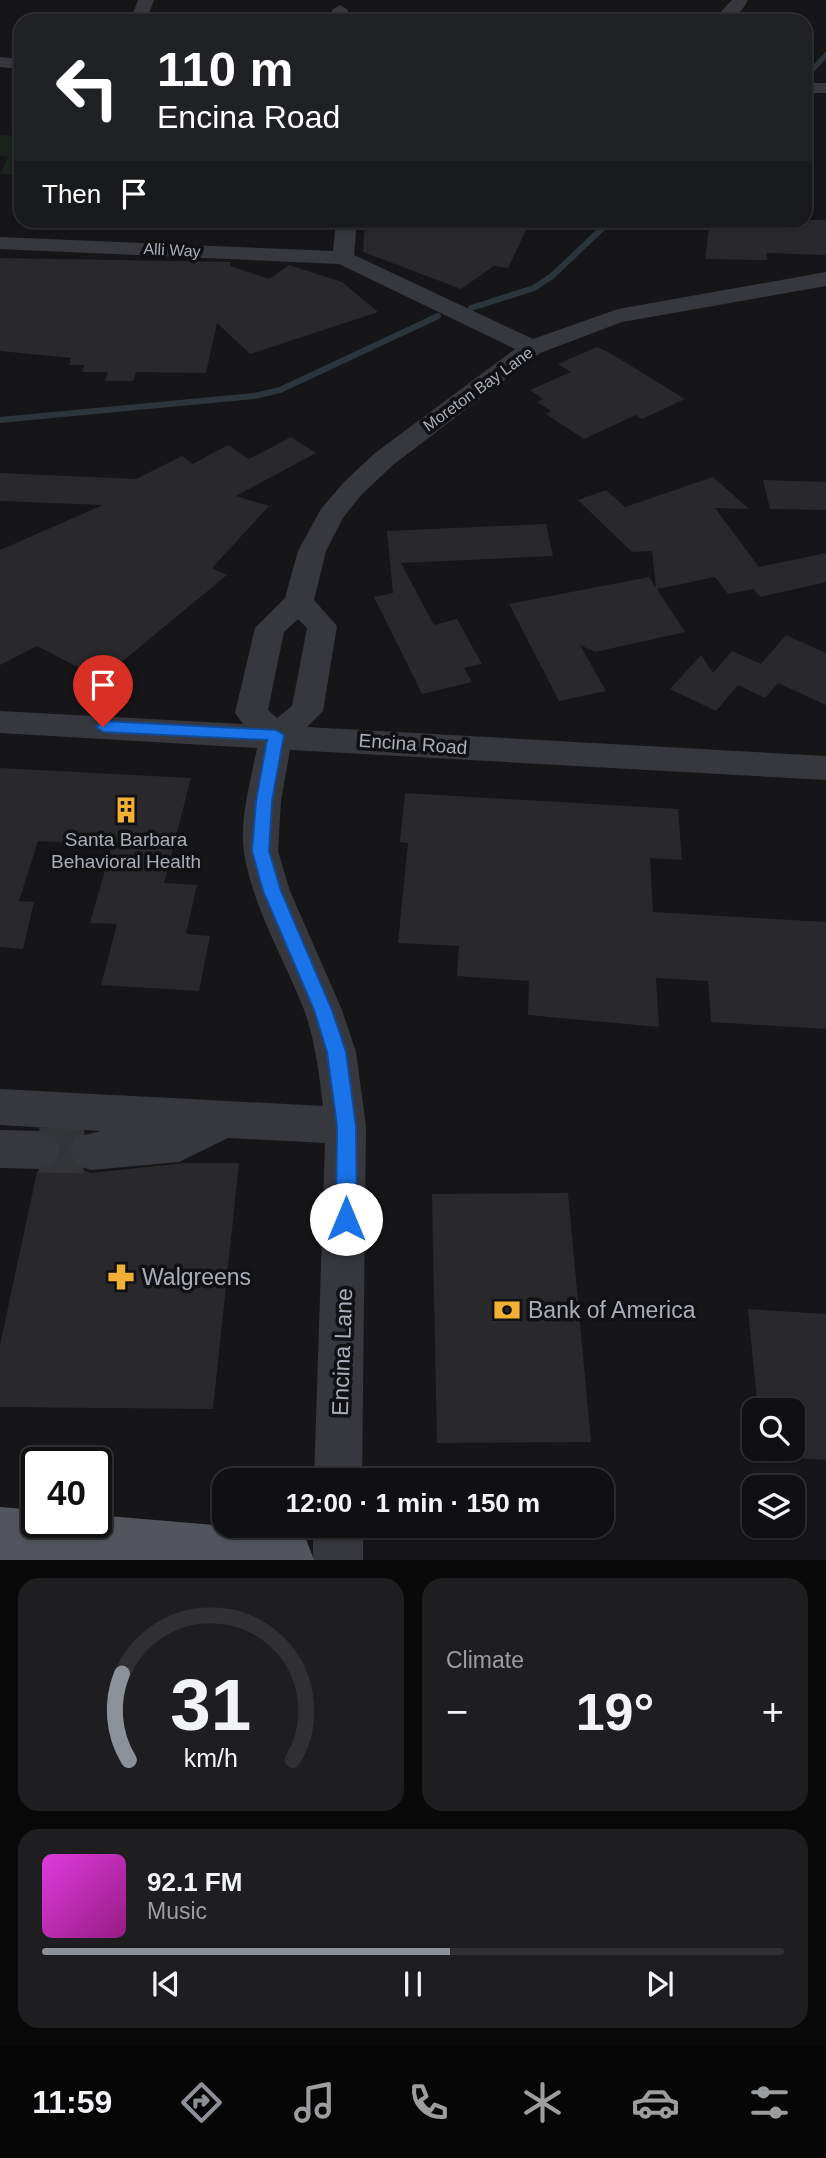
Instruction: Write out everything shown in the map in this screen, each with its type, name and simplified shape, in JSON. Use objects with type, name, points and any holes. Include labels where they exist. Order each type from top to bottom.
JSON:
[{"type":"main road","points":[[0,1536],[285,1559]]},
{"type":"street","points":[[729,14],[740,0]]},
{"type":"street","points":[[343,258],[346,228]]},
{"type":"street","name":"Alli Way","points":[[0,243],[343,258],[532,348]]},
{"type":"street","name":"Moreton Bay Lane","points":[[299,602],[321,533],[353,488],[384,459],[532,348],[618,316],[826,279]]},
{"type":"street","points":[[299,602],[321,626],[307,711],[276,735],[251,713],[270,628],[299,602]]},
{"type":"street","name":"Encina Road","points":[[0,722],[276,735],[826,768]]},
{"type":"street","name":"Encina Lane","points":[[276,735],[264,801],[261,851],[272,891],[323,1010],[336,1052],[346,1126],[338,1468]]},
{"type":"street","points":[[0,1107],[346,1126]]},
{"type":"street","points":[[91,1151],[179,1143],[225,1119]]},
{"type":"street","points":[[338,1538],[338,1559]]},
{"type":"shaded area","points":[[0,135],[14,136],[14,175],[0,174],[8,157],[0,156]]},
{"type":"building","points":[[812,220],[826,220],[826,255],[766,253],[767,260],[705,259],[709,228],[812,228]]},
{"type":"building","points":[[365,228],[527,228],[508,268],[494,266],[461,289],[363,252]]},
{"type":"building","points":[[0,258],[231,262],[230,266],[269,279],[289,265],[342,282],[378,312],[250,354],[217,323],[206,373],[136,372],[133,381],[105,381],[108,372],[82,372],[84,365],[69,365],[71,358],[0,351]]},
{"type":"building","points":[[597,347],[685,399],[642,419],[636,415],[584,439],[546,414],[551,411],[537,402],[543,399],[530,390],[571,372],[558,364]]},
{"type":"building","points":[[291,437],[316,453],[236,496],[269,506],[212,568],[227,575],[101,679],[37,646],[0,665],[0,550],[103,505],[0,501],[0,473],[136,479],[182,456],[193,464],[228,445],[249,459]]},
{"type":"building","points":[[713,477],[749,509],[715,508],[759,567],[826,553],[826,582],[760,597],[754,589],[728,594],[715,577],[657,589],[685,632],[595,652],[580,645],[606,691],[559,701],[509,604],[649,577],[656,588],[652,551],[632,552],[578,500],[606,490],[625,507]]},
{"type":"building","points":[[763,480],[826,482],[826,510],[770,509]]},
{"type":"building","points":[[546,524],[553,556],[401,563],[434,625],[457,619],[482,664],[464,668],[472,682],[422,694],[374,597],[393,593],[387,531]]},
{"type":"building","points":[[786,635],[826,653],[826,705],[778,683],[765,698],[738,685],[716,711],[670,689],[701,655],[713,673],[732,651],[761,664]]},
{"type":"building","points":[[0,768],[191,778],[164,883],[197,885],[186,934],[210,936],[199,991],[101,985],[117,924],[90,923],[112,845],[38,841],[19,901],[34,902],[23,949],[0,947]]},
{"type":"building","points":[[405,793],[678,809],[682,860],[650,858],[653,912],[826,922],[826,1029],[711,1022],[708,981],[656,978],[659,1027],[528,1015],[529,981],[457,976],[459,946],[398,943],[408,843],[400,842]]},
{"type":"building","points":[[58,1161],[72,1161],[75,1167],[91,1173],[184,1163],[239,1163],[213,1409],[0,1407],[0,1345],[37,1172],[55,1166]]},
{"type":"building","points":[[568,1193],[591,1442],[437,1443],[432,1194]]},
{"type":"building","points":[[748,1309],[826,1314],[826,1460],[805,1459],[805,1398],[757,1398]]},
{"type":"waterway","points":[[812,70],[826,55]]},
{"type":"waterway","points":[[471,308],[534,288],[552,276],[603,228]]},
{"type":"waterway","points":[[0,420],[254,396],[280,390],[438,316]]},
{"type":"tunnel","points":[[39,1150],[91,1151]]},
{"type":"place","name":"Santa Barbara Behavioral Health","points":[[126,810]]},
{"type":"place","name":"Walgreens","points":[[121,1277]]},
{"type":"place","name":"Bank of America","points":[[507,1310]]},
{"type":"route","points":[[103,727],[276,735],[264,801],[261,851],[272,891],[323,1010],[336,1052],[346,1126],[346,1219]]}]
